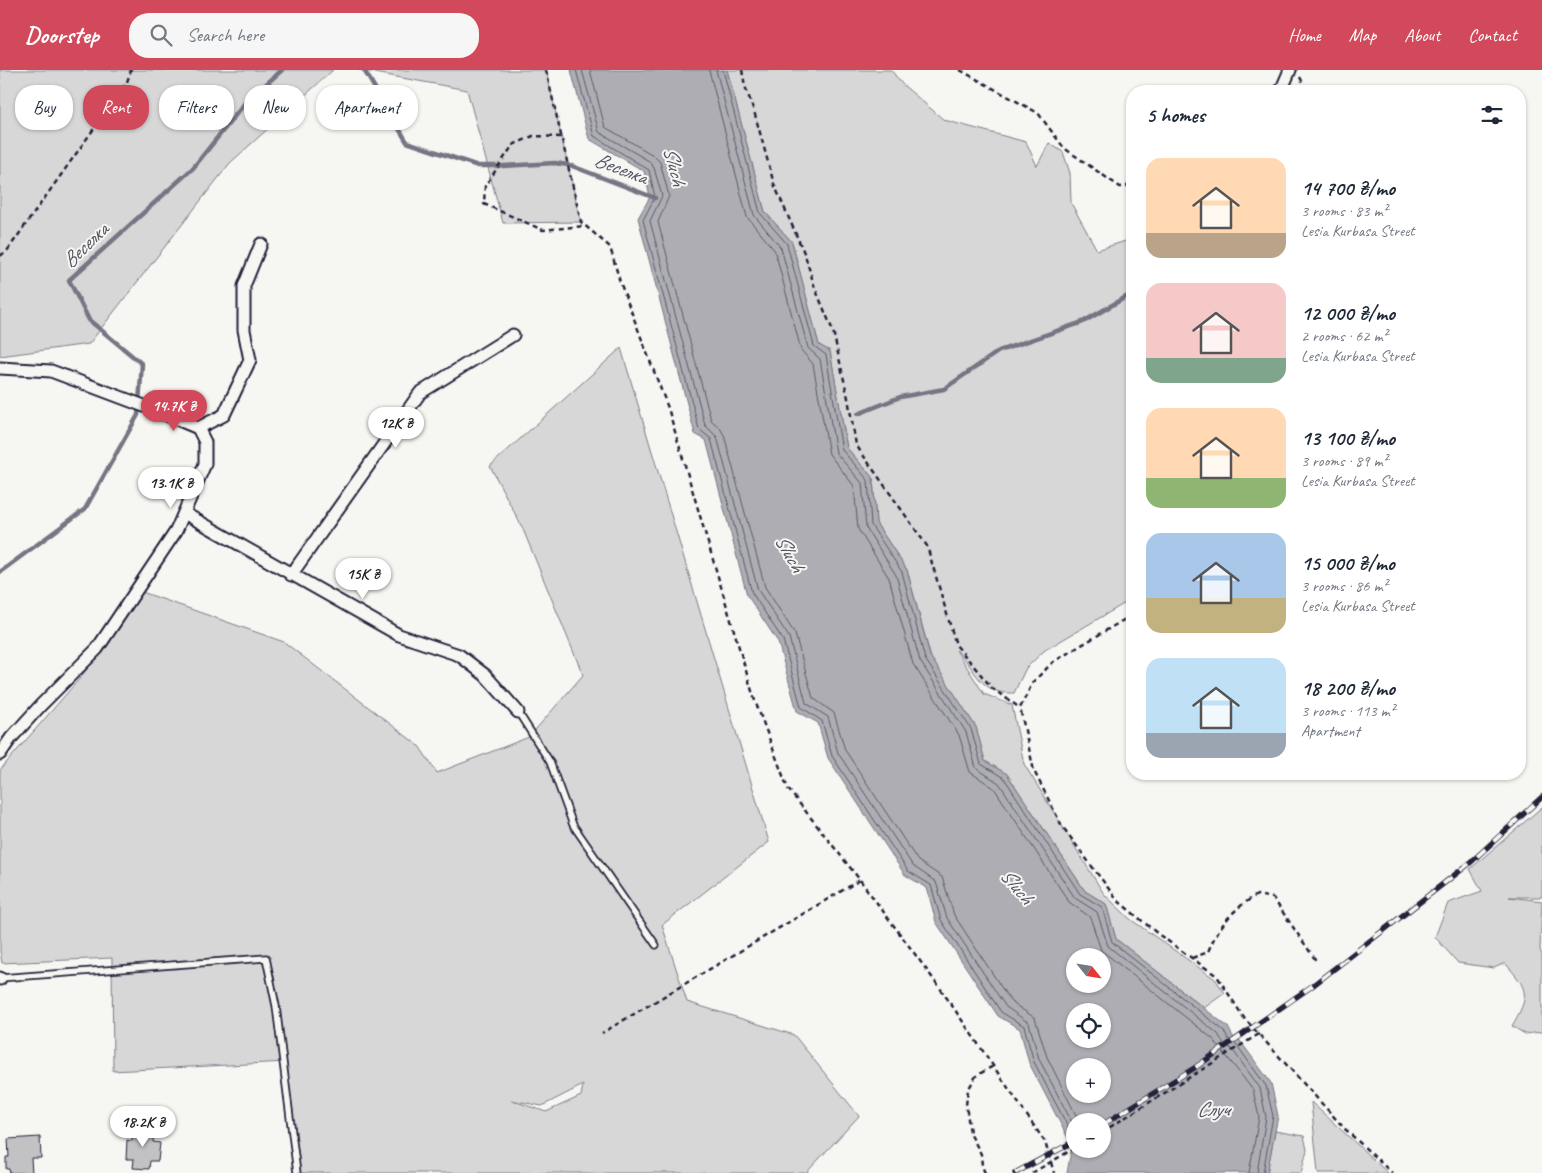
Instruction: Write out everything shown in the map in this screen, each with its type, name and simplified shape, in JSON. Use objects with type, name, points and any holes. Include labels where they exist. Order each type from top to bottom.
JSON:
[{"type":"street","points":[[1284,85],[1290,70]]},
{"type":"street","points":[[198,428],[224,415],[250,360],[244,330],[244,286],[261,244]]},
{"type":"street","points":[[291,575],[420,393],[512,335]]},
{"type":"street","points":[[0,368],[51,371],[198,428],[205,442],[205,464],[176,531],[97,649],[41,705],[11,738],[0,754]]},
{"type":"street","points":[[184,513],[399,635],[459,655],[485,675],[518,712]]},
{"type":"lane","points":[[518,712],[550,762],[573,825],[656,945]]},
{"type":"lane","points":[[0,978],[266,958],[276,1006],[297,1173]]},
{"type":"path","points":[[0,256],[7,251],[127,82],[131,70]]},
{"type":"path","points":[[546,70],[581,222],[610,247],[620,282],[668,408],[754,698],[788,789],[860,880],[940,988],[1045,1142],[1054,1173]]},
{"type":"path","points":[[742,70],[774,184],[805,255],[833,331],[856,445],[927,546],[956,645],[993,689],[1020,708]]},
{"type":"path","points":[[960,70],[1038,113],[1064,148],[1120,187],[1126,186]]},
{"type":"path","points":[[1297,70],[1304,85]]},
{"type":"path","points":[[562,137],[533,136],[513,145],[485,186],[484,204],[543,230],[586,226]]},
{"type":"path","points":[[1126,619],[1053,662],[1033,682],[1020,708],[1034,770],[1062,826],[1117,900],[1217,976],[1244,1018],[1346,1129],[1392,1173]]},
{"type":"path","points":[[602,1032],[860,880]]},
{"type":"path","points":[[1192,958],[1208,952],[1214,935],[1239,906],[1258,895],[1273,898],[1317,962]]},
{"type":"path","points":[[1111,1126],[1259,1034]]},
{"type":"path","points":[[985,1173],[981,1154],[970,1134],[966,1105],[968,1090],[976,1076],[993,1066]]},
{"type":"path","points":[[1032,1173],[1066,1153]]},
{"type":"shaded area","points":[[0,70],[333,70],[306,94],[306,85],[244,85],[244,130],[267,130],[230,163],[89,344],[0,356]]},
{"type":"shaded area","points":[[359,70],[546,70],[581,222],[503,223],[467,90]]},
{"type":"shaded area","points":[[727,70],[891,70],[902,84],[944,120],[1026,142],[1037,166],[1049,143],[1063,152],[1070,173],[1071,203],[1097,250],[1126,241],[1126,603],[1045,650],[1026,668],[1014,693],[993,690],[986,685],[956,650],[984,694],[1012,705],[1024,764],[1104,894],[1130,919],[1215,979],[1225,993],[1204,1008],[1116,939],[1106,904],[1085,891],[1007,774],[985,761],[976,727],[931,658],[907,570],[876,523],[873,478],[847,448],[830,351],[819,345],[792,242],[765,212]]},
{"type":"shaded area","points":[[621,348],[769,842],[662,925],[687,1002],[794,1035],[859,1116],[806,1173],[300,1173],[286,1062],[113,1071],[112,958],[2,963],[0,951],[0,770],[81,677],[142,592],[284,642],[419,746],[437,773],[529,737],[583,675],[522,527],[490,466]],"holes":[[[583,1085],[581,1096],[546,1112],[511,1100],[542,1106]]]},
{"type":"shaded area","points":[[1542,807],[1542,897],[1509,897],[1542,901],[1540,950],[1542,955],[1542,1032],[1525,1034],[1512,1026],[1524,1000],[1523,987],[1505,963],[1494,968],[1458,963],[1435,937],[1448,903],[1482,891],[1470,869]]},
{"type":"shaded area","points":[[1311,1102],[1388,1173],[1318,1173]]},
{"type":"shaded area","points":[[1275,1131],[1304,1136],[1307,1150],[1301,1173],[1267,1173]]},
{"type":"water","points":[[571,70],[727,70],[765,212],[792,242],[819,345],[830,351],[847,448],[873,478],[876,523],[907,570],[930,656],[976,727],[985,761],[1007,774],[1085,891],[1106,904],[1116,939],[1228,1027],[1233,1037],[1238,1038],[1271,1083],[1278,1116],[1267,1173],[1067,1173],[1070,1158],[1111,1158],[1111,1113],[1066,1113],[1066,1134],[1029,1063],[1020,1029],[998,1016],[936,922],[927,888],[905,875],[828,758],[818,723],[797,711],[778,642],[747,595],[706,440],[695,434],[638,218],[650,197],[644,171],[589,139]]},
{"type":"building","points":[[133,1128],[154,1129],[153,1142],[160,1143],[158,1161],[150,1161],[149,1169],[133,1168],[134,1159],[126,1159],[127,1140],[132,1141]]},
{"type":"building","points":[[40,1137],[41,1158],[31,1158],[32,1173],[10,1173],[9,1169],[6,1169],[6,1157],[9,1157],[8,1139]]},
{"type":"waterway","name":"Веселка","points":[[0,572],[85,509],[138,415],[142,364],[89,320],[69,280],[193,168],[245,103],[282,70]]},
{"type":"waterway","name":"Веселка","points":[[364,70],[407,142],[478,166],[499,166]]},
{"type":"waterway","name":"Веселка","points":[[503,166],[555,163],[568,165]]},
{"type":"waterway","name":"Веселка","points":[[572,166],[655,198]]},
{"type":"waterway","points":[[858,414],[900,397],[944,389],[999,351],[1083,322],[1126,297]]},
{"type":"railway","points":[[1111,1119],[1196,1067],[1312,986],[1470,863],[1542,797]]},
{"type":"railway","points":[[1015,1173],[1066,1146]]},
{"type":"water label","name":"Sluch","points":[[675,166]]},
{"type":"water label","name":"Sluch","points":[[790,553]]},
{"type":"water label","name":"Sluch","points":[[1017,886]]},
{"type":"water label","name":"Случ","points":[[1213,1109]]}]
